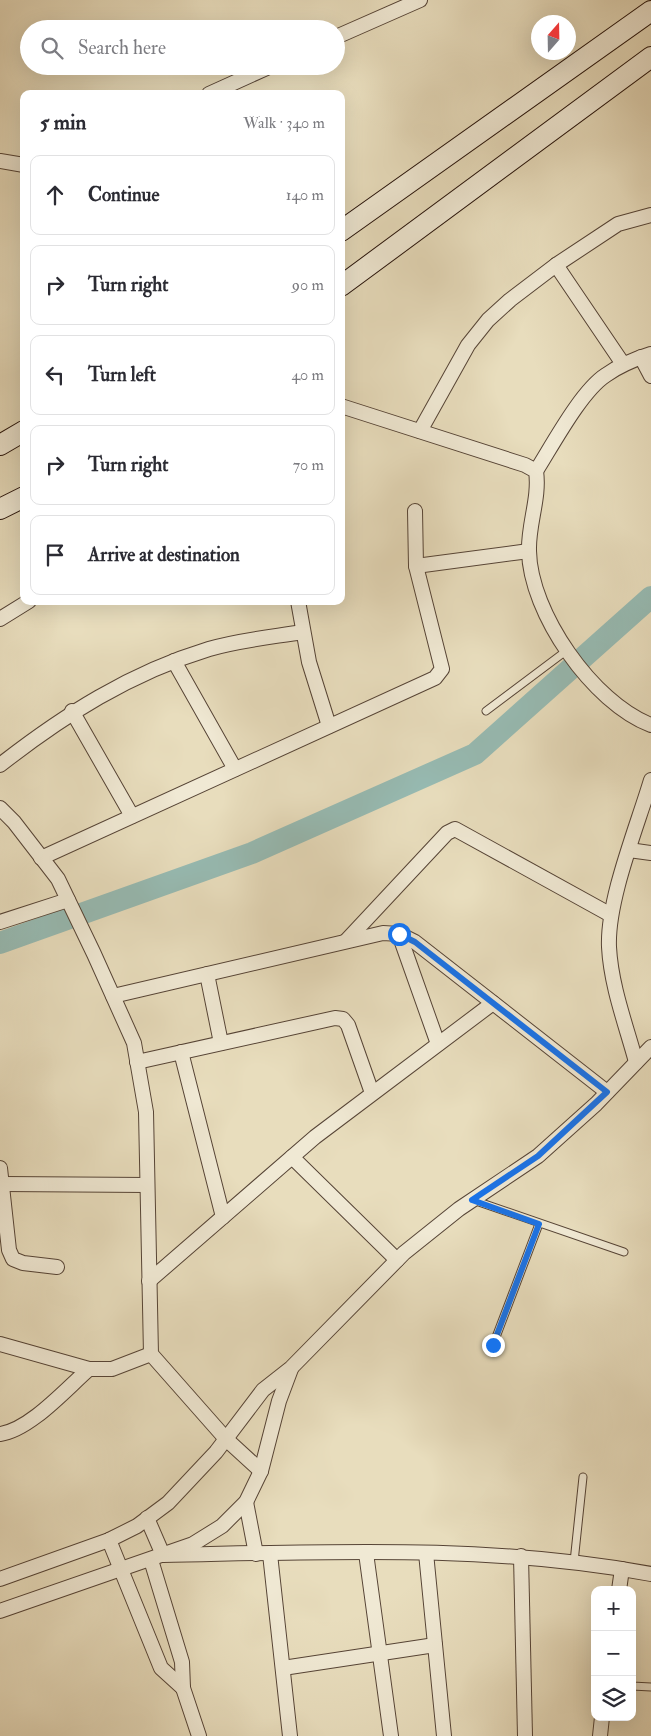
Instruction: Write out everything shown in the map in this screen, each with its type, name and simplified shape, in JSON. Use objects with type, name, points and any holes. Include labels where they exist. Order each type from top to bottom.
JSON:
[{"type":"street","points":[[345,33],[420,0]]},
{"type":"street","points":[[345,228],[420,177],[651,11]]},
{"type":"street","points":[[345,283],[651,57]]},
{"type":"street","points":[[218,90],[251,75]]},
{"type":"street","points":[[0,161],[20,164]]},
{"type":"street","points":[[420,431],[468,346],[488,320],[510,300],[556,265],[618,224],[651,215]]},
{"type":"street","points":[[556,265],[623,364]]},
{"type":"street","points":[[651,376],[646,355],[623,364],[604,375],[578,404],[536,471],[538,484],[529,551],[536,593],[569,656],[596,687],[641,722],[651,725]]},
{"type":"street","points":[[345,407],[525,465],[536,471]]},
{"type":"street","points":[[0,444],[20,433]]},
{"type":"street","points":[[0,509],[20,499]]},
{"type":"street","points":[[41,858],[435,678],[442,669],[416,566],[414,511]]},
{"type":"street","points":[[416,566],[529,551]]},
{"type":"street","points":[[0,619],[23,605]]},
{"type":"street","points":[[299,605],[309,662],[329,726]]},
{"type":"street","points":[[0,765],[72,712],[109,691],[174,661],[211,649],[303,632]]},
{"type":"street","points":[[174,661],[235,769]]},
{"type":"street","points":[[72,712],[132,816]]},
{"type":"street","points":[[636,1062],[612,975],[609,945],[611,915],[651,780]]},
{"type":"street","points":[[0,808],[14,822],[58,879],[134,1043],[146,1112],[150,1354],[226,1439],[261,1471]]},
{"type":"street","points":[[346,941],[447,833],[455,829],[611,915]]},
{"type":"street","points":[[629,850],[651,854]]},
{"type":"street","points":[[0,922],[68,900]]},
{"type":"street","points":[[113,996],[383,932],[399,934],[415,942],[607,1092]]},
{"type":"street","points":[[399,934],[438,1044]]},
{"type":"street","points":[[207,974],[221,1043]]},
{"type":"street","points":[[149,1281],[292,1157],[493,1003]]},
{"type":"street","points":[[137,1062],[335,1018],[343,1019],[348,1025],[372,1094]]},
{"type":"street","points":[[0,1579],[109,1540],[147,1518],[168,1503],[226,1439],[263,1390],[291,1368],[397,1260],[472,1200],[538,1156],[607,1092],[651,1047]]},
{"type":"street","points":[[181,1052],[222,1217]]},
{"type":"street","points":[[292,1157],[397,1260]]},
{"type":"street","points":[[0,1168],[9,1250],[12,1259],[23,1263],[57,1268]]},
{"type":"street","points":[[3,1184],[147,1185]]},
{"type":"street","points":[[0,1344],[89,1369],[112,1369],[150,1354]]},
{"type":"street","points":[[0,1611],[157,1558],[193,1544],[222,1526],[246,1502],[261,1471],[279,1401],[291,1368]]},
{"type":"street","points":[[0,1434],[10,1433],[23,1426],[89,1369]]},
{"type":"street","points":[[246,1502],[263,1554],[283,1668],[290,1736]]},
{"type":"street","points":[[147,1518],[182,1662],[184,1688],[199,1736]]},
{"type":"street","points":[[109,1540],[161,1668],[184,1688]]},
{"type":"street","points":[[157,1558],[366,1553],[521,1556],[651,1574]]},
{"type":"street","points":[[366,1553],[391,1736]]},
{"type":"street","points":[[426,1553],[444,1736]]},
{"type":"street","points":[[521,1556],[525,1736]]},
{"type":"street","points":[[620,1586],[622,1569]]},
{"type":"street","points":[[283,1668],[380,1655],[435,1645]]},
{"type":"street","points":[[600,1736],[602,1721]]},
{"type":"lane","points":[[486,710],[569,656]]},
{"type":"lane","points":[[472,1200],[624,1252]]},
{"type":"lane","points":[[493,1345],[539,1224]]},
{"type":"lane","points":[[574,1562],[583,1477]]},
{"type":"lane","points":[[636,1686],[651,1687]]},
{"type":"waterway","points":[[0,943],[252,853],[475,754],[651,597]]},
{"type":"route","points":[[399,934],[415,942],[607,1092],[538,1156],[472,1200],[539,1224],[493,1345]]}]
